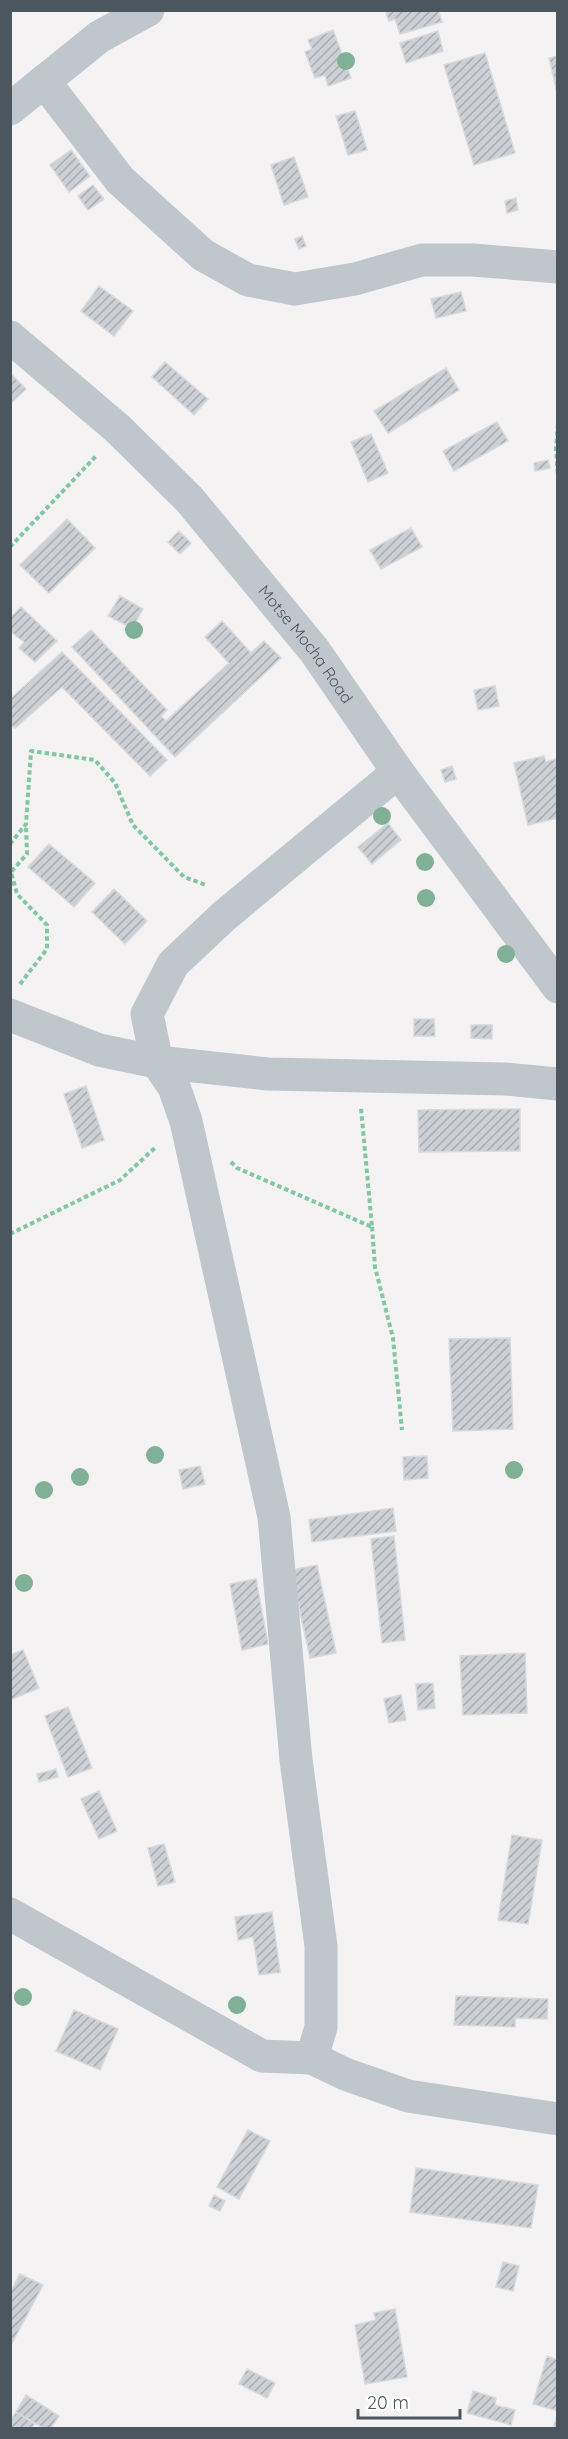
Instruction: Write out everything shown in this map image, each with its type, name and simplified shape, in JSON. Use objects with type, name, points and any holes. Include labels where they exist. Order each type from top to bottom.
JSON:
[{"type":"street","points":[[10,109],[99,38],[148,10]]},
{"type":"street","points":[[44,81],[120,180],[203,255],[248,280],[295,289],[355,279],[422,260],[473,260],[558,267]]},
{"type":"street","name":"Motse Mocha Road","points":[[10,337],[117,428],[189,499],[314,650],[398,772],[558,987]]},
{"type":"street","points":[[312,2058],[321,2027],[321,1946],[296,1760],[274,1517],[186,1121],[174,1087],[157,1062],[147,1014],[173,964],[244,900],[398,772]]},
{"type":"street","points":[[14,1001],[99,1050],[157,1062],[268,1074],[505,1079],[558,1084]]},
{"type":"street","points":[[10,1914],[262,2056],[312,2058],[345,2074],[408,2096],[558,2119]]},
{"type":"path","points":[[558,424],[556,448],[558,476]]},
{"type":"path","points":[[10,547],[97,454],[117,428]]},
{"type":"path","points":[[14,1001],[47,949],[47,925],[17,894],[11,872],[27,854],[26,824],[31,751],[95,760],[115,783],[133,825],[184,877],[244,900]]},
{"type":"path","points":[[10,844],[26,824]]},
{"type":"path","points":[[359,1077],[375,1267],[393,1338],[402,1430]]},
{"type":"path","points":[[10,1234],[120,1180],[186,1121]]},
{"type":"path","points":[[229,1160],[237,1168],[372,1227]]},
{"type":"building","points":[[385,10],[438,10],[442,22],[400,34],[395,19],[389,21]]},
{"type":"building","points":[[333,30],[351,78],[328,86],[325,75],[315,78],[305,52],[312,49],[308,40]]},
{"type":"building","points":[[438,31],[443,51],[406,63],[400,43]]},
{"type":"building","points":[[485,53],[515,153],[474,165],[444,65]]},
{"type":"building","points":[[558,56],[558,97],[549,58]]},
{"type":"building","points":[[355,111],[367,150],[348,155],[336,116]]},
{"type":"building","points":[[71,150],[90,176],[69,192],[50,165]]},
{"type":"building","points":[[294,157],[308,197],[284,205],[271,165]]},
{"type":"building","points":[[93,185],[104,199],[88,210],[78,196]]},
{"type":"building","points":[[516,198],[518,210],[507,213],[505,201]]},
{"type":"building","points":[[302,236],[306,246],[299,249],[295,239]]},
{"type":"building","points":[[99,286],[133,311],[114,336],[81,311]]},
{"type":"building","points":[[461,292],[466,311],[436,318],[431,299]]},
{"type":"building","points":[[165,362],[208,399],[194,415],[152,377]]},
{"type":"building","points":[[446,368],[459,390],[388,433],[374,411]]},
{"type":"building","points":[[10,373],[26,389],[10,404]]},
{"type":"building","points":[[497,422],[508,441],[454,471],[443,451]]},
{"type":"building","points":[[371,434],[388,473],[368,482],[351,442]]},
{"type":"building","points":[[548,460],[550,468],[535,471],[534,463]]},
{"type":"building","points":[[67,519],[95,548],[49,593],[20,565]]},
{"type":"building","points":[[411,528],[422,547],[381,569],[370,550]]},
{"type":"building","points":[[179,531],[191,543],[180,554],[168,542]]},
{"type":"building","points":[[120,596],[143,609],[132,628],[108,616]]},
{"type":"building","points":[[21,607],[57,641],[35,662],[19,648],[24,642],[10,631],[10,618]]},
{"type":"building","points":[[222,621],[251,653],[264,641],[281,658],[175,757],[72,647],[91,630],[167,710],[161,716],[166,721],[229,663],[205,637]]},
{"type":"building","points":[[62,652],[167,760],[150,776],[62,687],[15,728],[10,724],[10,699]]},
{"type":"building","points":[[495,686],[499,706],[478,710],[474,690]]},
{"type":"building","points":[[544,756],[546,762],[556,759],[558,764],[558,818],[528,825],[514,763]]},
{"type":"building","points":[[452,766],[456,779],[445,782],[441,770]]},
{"type":"building","points":[[388,823],[401,840],[372,864],[358,847]]},
{"type":"building","points":[[49,844],[95,883],[74,907],[28,867]]},
{"type":"building","points":[[114,889],[147,921],[125,944],[92,912]]},
{"type":"building","points":[[414,1019],[434,1019],[435,1036],[414,1036]]},
{"type":"building","points":[[471,1025],[492,1025],[492,1039],[471,1038]]},
{"type":"building","points":[[86,1086],[104,1140],[82,1148],[64,1094]]},
{"type":"building","points":[[520,1109],[520,1151],[419,1152],[418,1110]]},
{"type":"building","points":[[510,1338],[513,1429],[453,1431],[449,1339]]},
{"type":"building","points":[[427,1456],[428,1478],[404,1480],[403,1457]]},
{"type":"building","points":[[200,1466],[205,1484],[183,1489],[179,1470]]},
{"type":"building","points":[[393,1508],[396,1531],[312,1542],[309,1520]]},
{"type":"building","points":[[394,1536],[405,1640],[382,1643],[371,1539]]},
{"type":"building","points":[[317,1565],[336,1653],[310,1658],[291,1570]]},
{"type":"building","points":[[256,1579],[268,1644],[242,1650],[230,1584]]},
{"type":"building","points":[[23,1650],[39,1688],[10,1700],[10,1655]]},
{"type":"building","points":[[525,1653],[527,1713],[463,1715],[460,1656]]},
{"type":"building","points":[[433,1683],[435,1708],[418,1710],[416,1684]]},
{"type":"building","points":[[401,1695],[406,1720],[389,1723],[384,1699]]},
{"type":"building","points":[[68,1707],[92,1768],[68,1777],[45,1716]]},
{"type":"building","points":[[56,1769],[58,1777],[39,1782],[37,1774]]},
{"type":"building","points":[[99,1791],[117,1831],[99,1839],[81,1799]]},
{"type":"building","points":[[512,1835],[542,1840],[528,1924],[498,1920]]},
{"type":"building","points":[[164,1844],[175,1882],[158,1886],[148,1848]]},
{"type":"building","points":[[272,1912],[280,1972],[259,1975],[253,1937],[238,1940],[235,1917]]},
{"type":"building","points":[[456,1996],[548,1999],[547,2019],[515,2018],[515,2027],[454,2025]]},
{"type":"building","points":[[74,2010],[118,2029],[100,2070],[56,2051]]},
{"type":"building","points":[[248,2130],[270,2141],[239,2199],[217,2187]]},
{"type":"building","points":[[416,2168],[538,2185],[531,2228],[410,2212]]},
{"type":"building","points":[[214,2195],[225,2201],[220,2211],[209,2206]]},
{"type":"building","points":[[503,2262],[519,2266],[513,2291],[496,2287]]},
{"type":"building","points":[[20,2274],[43,2285],[10,2347],[10,2293]]},
{"type":"building","points":[[395,2309],[407,2377],[365,2384],[355,2325],[376,2320],[374,2313]]},
{"type":"building","points":[[547,2356],[558,2360],[558,2411],[533,2404]]},
{"type":"building","points":[[247,2369],[275,2383],[267,2398],[239,2384]]},
{"type":"building","points":[[473,2391],[496,2398],[495,2405],[515,2410],[511,2425],[467,2413]]},
{"type":"building","points":[[26,2395],[59,2416],[51,2428],[43,2428],[16,2412]]},
{"type":"building","points":[[16,2412],[35,2424],[31,2428],[10,2428],[10,2421]]},
{"type":"building","points":[[558,2413],[558,2428],[553,2428]]}]
